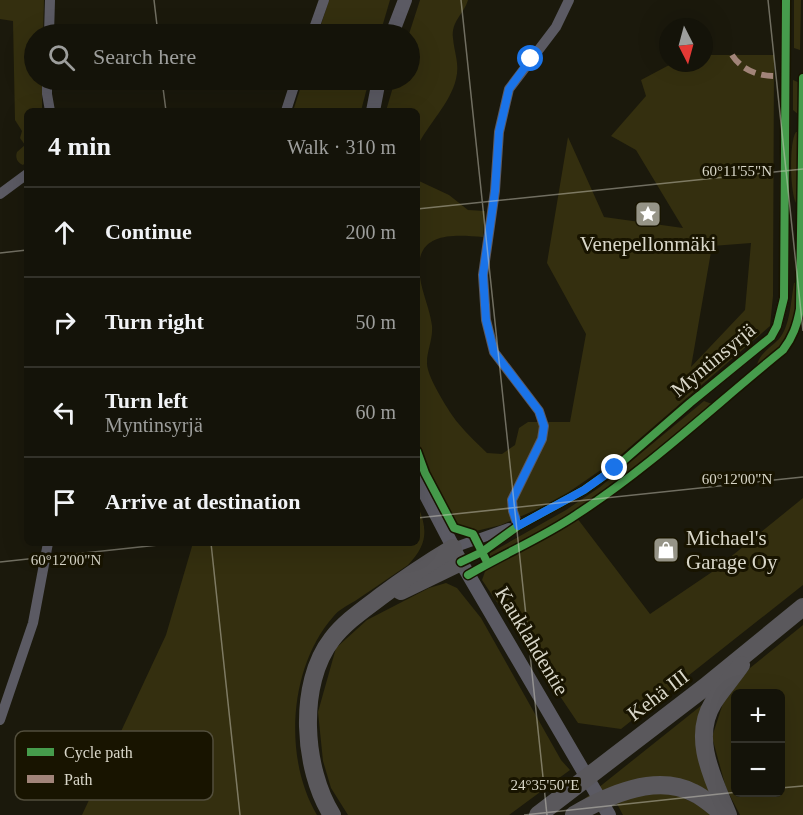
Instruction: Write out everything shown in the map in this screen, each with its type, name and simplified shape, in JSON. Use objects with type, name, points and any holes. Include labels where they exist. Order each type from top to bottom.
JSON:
[{"type":"highway","points":[[332,815],[318,785],[308,739],[309,703],[317,670],[330,642],[351,619],[367,607],[457,555]]},
{"type":"highway","name":"Kehä III","points":[[538,815],[705,687],[803,607]]},
{"type":"highway","points":[[726,815],[705,756],[706,721],[712,705],[754,647]]},
{"type":"highway","points":[[574,815],[614,795],[661,784],[678,786],[696,793],[726,815]]},
{"type":"street","points":[[49,24],[50,0]]},
{"type":"street","points":[[316,24],[324,0]]},
{"type":"street","points":[[396,24],[405,0]]},
{"type":"street","points":[[518,526],[512,500],[542,439],[544,426],[539,411],[494,352],[486,320],[483,275],[495,191],[499,132],[509,89],[555,27],[568,0]]},
{"type":"street","name":"Myntinsyrjä","points":[[457,555],[482,552],[518,526],[584,490],[615,468],[771,337],[777,326],[784,298],[786,0]]},
{"type":"street","points":[[47,90],[49,108]]},
{"type":"street","points":[[287,108],[293,90]]},
{"type":"street","points":[[374,108],[377,90]]},
{"type":"street","points":[[0,194],[24,176]]},
{"type":"street","name":"Kauklahdentie","points":[[420,484],[457,555],[609,815]]},
{"type":"street","points":[[0,720],[33,623],[47,546]]},
{"type":"shaded area","points":[[0,0],[44,0],[43,24],[24,24],[24,90],[42,90],[42,108],[24,108],[24,144],[20,138],[22,131],[15,120],[13,21],[0,19]]},
{"type":"shaded area","points":[[329,0],[390,0],[383,24],[321,24]]},
{"type":"shaded area","points":[[420,0],[468,0],[453,32],[457,68],[453,88],[420,142],[420,108],[387,108],[392,90],[420,90],[420,24],[412,24]]},
{"type":"shaded area","points":[[794,0],[801,0],[800,50],[794,48]]},
{"type":"shaded area","points":[[713,55],[774,55],[773,296],[770,326],[615,460],[556,501],[501,525],[476,531],[456,525],[427,472],[420,453],[420,277],[432,326],[427,362],[430,376],[444,403],[468,435],[487,453],[502,454],[515,445],[519,428],[528,422],[570,422],[586,334],[547,263],[568,137],[604,217],[683,228],[636,150],[611,136],[646,96],[641,80],[659,70],[713,72]],"holes":[[[751,243],[745,310],[691,367],[712,246]]]},
{"type":"shaded area","points":[[793,80],[800,83],[799,115],[793,110]]},
{"type":"shaded area","points":[[300,90],[366,90],[362,108],[294,108]]},
{"type":"shaded area","points":[[796,132],[799,132],[798,203],[796,203],[792,189],[791,167],[792,145]]},
{"type":"shaded area","points":[[24,146],[23,165],[18,161],[17,152]]},
{"type":"shaded area","points":[[420,181],[449,195],[468,210],[485,211],[483,237],[447,236],[428,244],[422,251],[420,258]]},
{"type":"shaded area","points":[[797,282],[798,313],[791,335],[778,350],[762,364],[757,365],[763,354],[779,339],[786,328],[794,283]]},
{"type":"shaded area","points":[[704,401],[712,404],[602,494],[568,517],[489,557],[490,553],[566,510],[600,487]]},
{"type":"shaded area","points":[[803,498],[803,585],[621,729],[578,723],[482,580],[488,563],[577,518],[650,614],[712,572]]},
{"type":"shaded area","points":[[420,512],[424,536],[423,543],[415,557],[408,565],[335,614],[318,638],[307,661],[296,713],[296,740],[299,767],[306,792],[317,815],[82,815],[89,800],[213,800],[213,731],[121,731],[166,635],[192,546],[420,546]]},
{"type":"shaded area","points":[[446,583],[457,588],[481,618],[561,760],[570,770],[509,815],[348,815],[331,788],[323,761],[318,712],[336,648],[367,620],[429,588]]},
{"type":"shaded area","points":[[803,625],[803,815],[740,815],[726,788],[712,737],[724,700],[731,691],[731,797],[785,797],[785,689],[733,689],[750,668]]},
{"type":"shaded area","points":[[707,701],[716,798],[702,788],[583,800]]},
{"type":"shaded area","points":[[671,793],[697,804],[712,815],[623,815],[616,802],[638,794]]},
{"type":"marked path","points":[[732,55],[750,71],[774,76]]},
{"type":"cycle path","points":[[461,562],[482,552],[518,526],[584,490],[615,468],[771,337],[777,326],[784,298],[786,0]]},
{"type":"cycle path","points":[[468,575],[550,531],[630,477],[783,350],[794,331],[800,309],[803,78]]},
{"type":"cycle path","points":[[420,459],[454,528],[473,534],[486,560]]},
{"type":"place","name":"Venepellonmäki","points":[[648,214]]},
{"type":"place","name":"Michael's Garage Oy","points":[[666,550]]},
{"type":"route","points":[[531,59],[509,89],[499,132],[495,191],[483,275],[486,320],[494,352],[539,411],[544,426],[542,439],[512,500],[518,526],[584,490],[615,468]]}]
